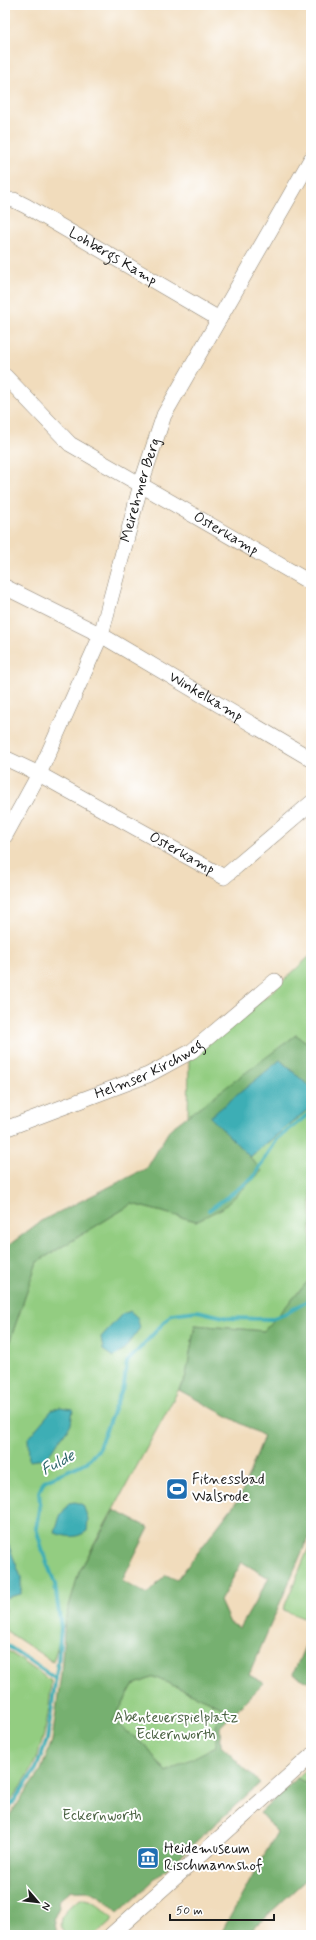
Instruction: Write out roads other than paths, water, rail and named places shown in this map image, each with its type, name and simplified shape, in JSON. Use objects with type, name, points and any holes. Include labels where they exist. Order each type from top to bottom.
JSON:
[{"type":"street","name":"Meirehmer Berg","points":[[5,836],[39,774],[101,635],[141,484],[164,415],[311,159]]},
{"type":"street","name":"Lohbergs Kamp","points":[[5,200],[14,200],[26,206],[219,318]]},
{"type":"street","name":"Osterkamp","points":[[5,376],[70,444],[311,583]]},
{"type":"street","points":[[5,587],[101,635]]},
{"type":"street","name":"Winkelkamp","points":[[101,635],[311,759]]},
{"type":"street","points":[[5,758],[39,774]]},
{"type":"street","name":"Osterkamp","points":[[39,774],[224,877],[311,803]]},
{"type":"street","name":"Helmser Kirchweg","points":[[5,1129],[148,1075],[192,1051],[275,981]]},
{"type":"street","points":[[111,1935],[311,1756]]},
{"type":"water","points":[[280,1060],[311,1088],[311,1107],[250,1157],[210,1117]]},
{"type":"water","points":[[130,1311],[137,1317],[140,1328],[122,1352],[113,1357],[103,1350],[101,1337],[122,1314]]},
{"type":"water","points":[[60,1407],[73,1409],[71,1424],[46,1459],[29,1461],[28,1438],[52,1410]]},
{"type":"water","points":[[5,1501],[7,1501],[7,1541],[21,1577],[21,1594],[5,1598]]},
{"type":"water","points":[[75,1502],[83,1505],[88,1519],[87,1531],[83,1534],[75,1536],[64,1536],[55,1533],[60,1516],[69,1503]]},
{"type":"waterway","points":[[209,1210],[253,1178],[277,1139],[311,1112]]},
{"type":"waterway","name":"Fulde","points":[[5,1814],[36,1769],[47,1740],[58,1662],[61,1628],[55,1584],[36,1528],[40,1503],[39,1492],[44,1481],[87,1462],[98,1450],[124,1384],[127,1362],[172,1314],[197,1311],[228,1318],[271,1319],[285,1314],[311,1299]]},
{"type":"waterway","points":[[5,1644],[56,1679]]},
{"type":"place","name":"Fitnessbad Walsrode","points":[[177,1489]]},
{"type":"place","name":"Heidemuseum Rischmannshof","points":[[148,1858]]},
{"type":"park label","name":"Abenteuerspielplatz Eckernworth","points":[[176,1726]]},
{"type":"park label","name":"Eckernworth","points":[[102,1816]]}]
